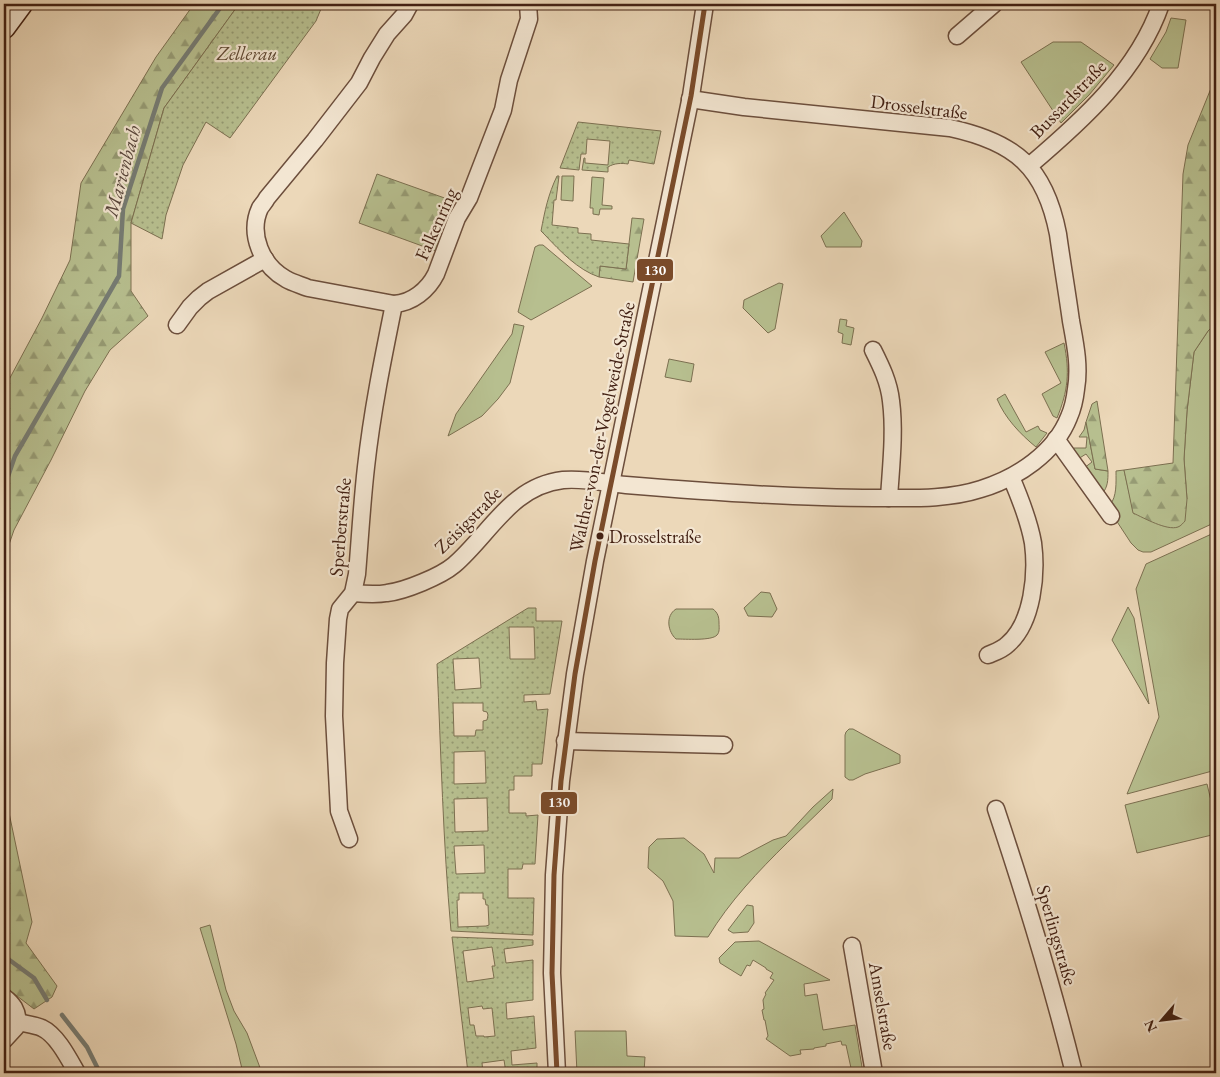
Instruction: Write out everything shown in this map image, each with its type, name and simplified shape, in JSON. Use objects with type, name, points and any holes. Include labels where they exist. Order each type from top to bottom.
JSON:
[{"type":"street","points":[[4,27],[21,4]]},
{"type":"street","name":"Falkenring","points":[[410,4],[372,58],[359,83],[260,208],[256,236],[260,250],[265,259],[280,275],[296,284],[308,288],[394,304],[400,304],[426,290],[431,283],[457,218],[470,198],[502,110],[509,80],[529,19],[528,4]]},
{"type":"street","name":"Walther-von-der-Vogelweide-Straße","points":[[557,1073],[552,973],[554,874],[565,741],[574,674],[595,561],[690,99],[704,4]]},
{"type":"street","points":[[957,36],[994,4]]},
{"type":"street","name":"Bussardstraße","points":[[1029,166],[1100,100],[1136,53],[1149,32],[1161,4]]},
{"type":"street","name":"Drosselstraße","points":[[612,484],[809,497],[934,498],[966,494],[1011,477],[1040,457],[1056,439],[1069,417],[1077,387],[1078,370],[1075,345],[1054,217],[1043,189],[1029,166],[1010,150],[989,139],[950,128],[744,107],[690,99]]},
{"type":"street","points":[[177,325],[190,307],[208,291],[265,259]]},
{"type":"street","name":"Sperberstraße","points":[[349,839],[339,811],[334,725],[336,638],[340,609],[353,593],[357,574],[372,420],[394,304]]},
{"type":"street","points":[[873,350],[884,374],[891,400],[893,422],[889,498]]},
{"type":"street","points":[[1056,439],[1110,516]]},
{"type":"street","points":[[988,655],[1001,650],[1018,632],[1027,614],[1033,586],[1033,543],[1026,515],[1011,477]]},
{"type":"street","name":"Zeisigstraße","points":[[353,593],[387,594],[411,586],[444,571],[463,556],[506,508],[521,496],[541,485],[563,480],[584,480],[612,484]]},
{"type":"street","points":[[565,741],[724,745]]},
{"type":"street","name":"Sperlingstraße","points":[[996,809],[1030,913],[1074,1073]]},
{"type":"street","name":"Amselstraße","points":[[852,946],[874,1073]]},
{"type":"street","points":[[4,997],[15,1009],[18,1022],[16,1028],[4,1040]]},
{"type":"street","points":[[18,1022],[42,1028],[51,1035],[77,1073]]},
{"type":"green space","points":[[194,4],[239,4],[164,108],[131,223],[131,291],[148,316],[110,350],[85,391],[14,530],[4,559],[4,389],[70,260],[81,183],[156,57]]},
{"type":"green space","name":"Zellerau","points":[[239,4],[323,4],[316,21],[230,138],[206,122],[183,165],[166,215],[162,239],[131,223],[164,108]]},
{"type":"green space","points":[[1171,18],[1186,20],[1178,68],[1162,68],[1150,59],[1166,32]]},
{"type":"green space","points":[[1053,42],[1081,42],[1114,65],[1089,95],[1061,123],[1021,62]]},
{"type":"green space","points":[[1216,76],[1216,323],[1208,331],[1194,352],[1184,459],[1187,499],[1185,521],[1178,527],[1173,528],[1133,513],[1124,470],[1173,463],[1183,174],[1188,145]]},
{"type":"green space","points":[[578,122],[661,131],[654,164],[629,160],[628,164],[608,167],[608,172],[582,170],[584,158],[585,163],[608,165],[610,141],[587,139],[586,154],[581,154],[579,170],[560,168]]},
{"type":"green space","points":[[377,174],[453,201],[436,251],[359,223]]},
{"type":"green space","points":[[557,176],[559,176],[556,200],[554,200],[552,225],[578,228],[578,233],[591,234],[591,240],[629,244],[626,269],[600,266],[599,277],[591,274],[570,259],[541,231],[547,203]]},
{"type":"green space","points":[[562,176],[574,176],[573,201],[561,200]]},
{"type":"green space","points":[[592,177],[604,178],[602,205],[612,206],[612,209],[600,209],[599,215],[593,214],[593,208],[590,208]]},
{"type":"green space","points":[[844,212],[862,241],[861,247],[826,247],[821,236]]},
{"type":"green space","points":[[632,218],[644,219],[633,282],[599,277],[600,266],[626,269]]},
{"type":"green space","points":[[543,245],[592,286],[531,320],[518,312],[535,247]]},
{"type":"green space","points":[[779,283],[783,284],[775,329],[768,333],[743,308],[744,300]]},
{"type":"green space","points":[[840,319],[847,320],[846,326],[854,328],[851,345],[842,343],[843,334],[838,332]]},
{"type":"green space","points":[[1216,323],[1216,522],[1151,552],[1143,552],[1131,543],[1112,514],[1110,505],[1115,493],[1116,471],[1124,470],[1134,514],[1187,499],[1184,459],[1194,352],[1208,331]]},
{"type":"green space","points":[[514,324],[524,326],[510,383],[482,416],[448,436],[456,414],[512,334]]},
{"type":"green space","points":[[1064,343],[1067,381],[1064,399],[1057,418],[1053,416],[1042,394],[1061,383],[1045,352]]},
{"type":"green space","points":[[669,359],[694,364],[691,382],[665,377]]},
{"type":"green space","points":[[1005,394],[1026,432],[1038,426],[1040,430],[1047,433],[1036,447],[1004,413],[997,399]]},
{"type":"green space","points":[[1097,401],[1108,471],[1095,469],[1086,422],[1092,404]]},
{"type":"green space","points":[[1086,422],[1095,469],[1108,471],[1107,486],[1102,494],[1084,468],[1092,462],[1086,454],[1078,459],[1073,451],[1074,448],[1086,448],[1087,437],[1079,437],[1084,430]]},
{"type":"green space","points":[[1216,532],[1216,770],[1127,794],[1159,717],[1136,589],[1146,564]]},
{"type":"green space","points":[[761,592],[770,593],[777,609],[772,617],[748,616],[744,608]]},
{"type":"green space","points":[[1128,607],[1134,618],[1149,704],[1112,640]]},
{"type":"green space","points":[[528,608],[536,608],[536,621],[562,621],[550,694],[524,695],[524,702],[536,701],[537,710],[548,709],[542,764],[532,764],[532,776],[514,776],[514,790],[509,790],[509,813],[526,813],[526,816],[538,815],[535,864],[523,864],[522,869],[508,869],[508,898],[534,898],[533,935],[451,931],[444,831],[437,664]],"holes":[[[509,627],[534,627],[535,659],[510,659]],[[479,658],[481,688],[455,690],[453,659]],[[453,703],[483,703],[483,711],[487,712],[488,715],[487,720],[483,721],[483,730],[476,730],[475,736],[454,736]],[[485,751],[486,783],[454,784],[454,752]],[[487,798],[488,831],[455,832],[454,799]],[[484,845],[485,873],[456,874],[454,846]],[[459,893],[483,893],[483,899],[485,899],[486,905],[488,905],[489,925],[458,927],[457,900],[459,900]]]},
{"type":"green space","points":[[676,609],[713,609],[718,617],[718,634],[704,639],[676,639],[671,632],[669,620]]},
{"type":"green space","points":[[849,729],[853,729],[900,755],[900,763],[849,780],[845,777],[845,735]]},
{"type":"green space","points":[[1207,784],[1216,821],[1216,834],[1137,853],[1125,805]]},
{"type":"green space","points":[[4,789],[32,922],[26,943],[57,986],[52,997],[34,1009],[4,986]]},
{"type":"green space","points":[[833,789],[832,799],[755,876],[730,905],[708,937],[675,936],[673,901],[663,881],[648,868],[649,847],[657,839],[684,838],[704,854],[714,873],[715,858],[739,858],[773,840],[786,836]]},
{"type":"green space","points":[[747,905],[753,906],[754,923],[748,932],[733,933],[728,930]]},
{"type":"green space","points":[[210,925],[226,990],[234,1011],[247,1033],[262,1073],[243,1073],[236,1044],[200,928]]},
{"type":"green space","points":[[452,937],[533,940],[533,945],[504,949],[506,963],[533,960],[533,1000],[506,1003],[507,1019],[534,1016],[536,1048],[511,1051],[512,1065],[537,1063],[537,1073],[506,1073],[504,1060],[482,1063],[483,1073],[468,1073]],"holes":[[[492,947],[495,966],[492,966],[494,978],[467,982],[463,951]],[[482,1006],[483,1009],[492,1008],[495,1036],[476,1036],[474,1025],[470,1025],[468,1008]]]},
{"type":"green space","points":[[759,941],[830,980],[804,984],[805,996],[817,994],[823,1030],[855,1025],[863,1073],[847,1073],[846,1069],[851,1068],[846,1045],[842,1045],[841,1041],[814,1049],[800,1050],[801,1054],[790,1056],[766,1039],[768,1036],[762,1010],[764,1009],[763,1000],[765,993],[774,980],[770,978],[773,973],[753,960],[750,966],[747,965],[741,976],[720,963],[719,958],[735,942]]},
{"type":"green space","points":[[575,1031],[626,1031],[627,1056],[645,1057],[644,1072],[577,1073]]},
{"type":"waterway","name":"Marienbach","points":[[4,488],[15,456],[119,276],[123,209],[162,88],[223,4]]},
{"type":"waterway","points":[[4,956],[34,978],[47,1000]]},
{"type":"waterway","points":[[62,1015],[87,1047],[100,1073]]},
{"type":"transit line","name":"130","points":[[557,1073],[552,973],[554,875],[561,781],[575,674],[595,561],[691,96],[705,4]]},
{"type":"place","name":"Drosselstraße","points":[[600,536]]}]
